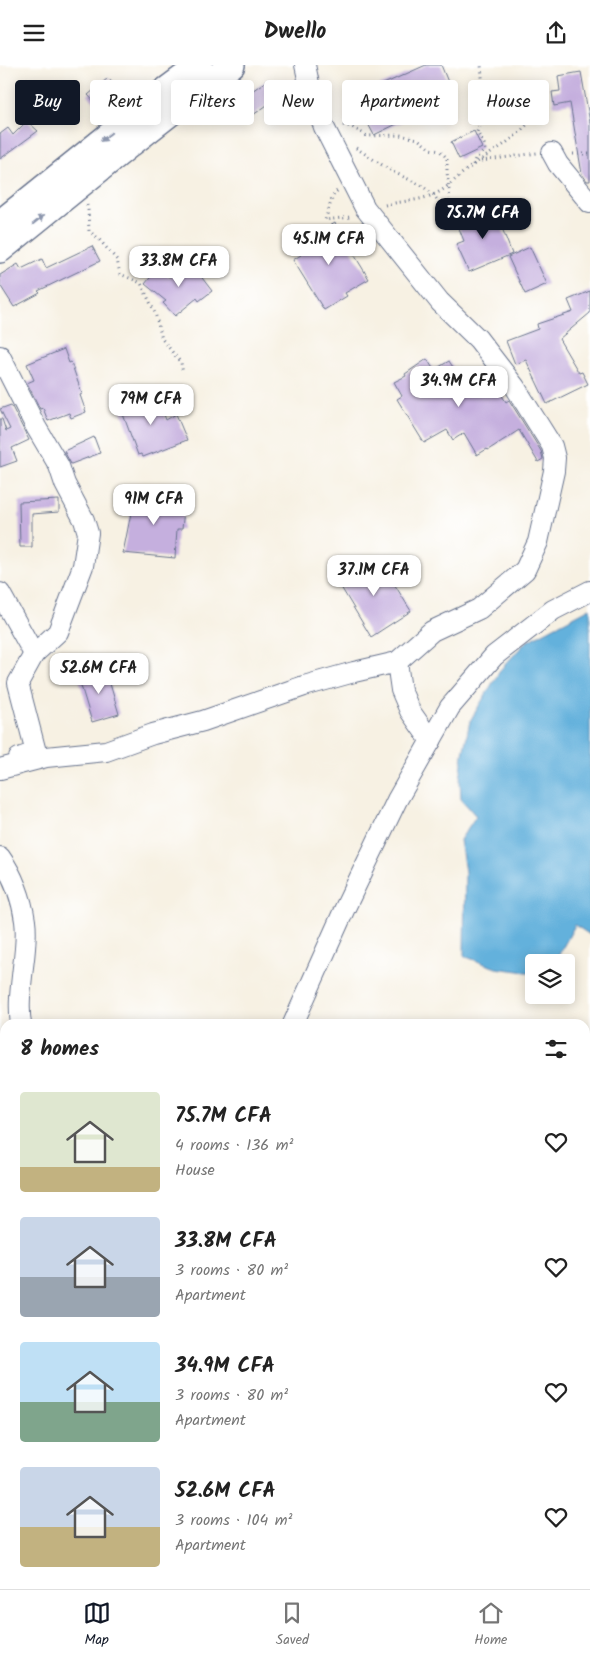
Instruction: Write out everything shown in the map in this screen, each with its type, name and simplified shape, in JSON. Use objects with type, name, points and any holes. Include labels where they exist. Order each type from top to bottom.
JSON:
[{"type":"main road","points":[[0,223],[158,96],[200,65]]},
{"type":"main road","points":[[0,250],[232,65]]},
{"type":"street","points":[[0,769],[46,757],[106,751],[153,734],[203,721],[304,686],[397,662],[432,631],[479,609],[525,570],[538,542],[554,471],[555,458],[552,447],[515,387],[489,353],[478,339],[440,302],[366,209],[324,127],[316,107],[305,65]]},
{"type":"street","points":[[552,153],[558,164],[590,203]]},
{"type":"street","points":[[0,355],[36,427],[59,466],[65,484],[84,520],[88,533],[83,566],[58,632],[34,654],[18,683],[36,752],[0,765]]},
{"type":"street","points":[[295,1019],[345,908],[397,800],[450,707],[494,656],[553,610],[590,591]]},
{"type":"street","points":[[0,593],[34,654]]},
{"type":"street","points":[[397,662],[401,690],[410,711],[431,741]]},
{"type":"street","points":[[0,857],[18,893],[25,921],[23,965],[18,1007],[20,1019]]},
{"type":"path","points":[[473,166],[475,159],[485,150],[484,143],[477,132],[482,120],[480,65]]},
{"type":"path","points":[[338,123],[352,127],[367,136],[400,135],[418,139],[430,149],[440,151],[447,158],[450,199]]},
{"type":"path","points":[[345,169],[339,188],[332,196],[325,220],[353,217],[366,209],[434,195],[527,125]]},
{"type":"path","points":[[354,148],[393,172],[421,185],[434,195],[446,213],[452,217]]},
{"type":"path","points":[[479,162],[527,154]]},
{"type":"path","points":[[79,186],[88,209],[89,231],[98,238],[117,260],[120,274],[141,283],[156,313],[162,339],[181,363],[183,373]]},
{"type":"water","points":[[590,608],[590,935],[575,925],[559,954],[525,954],[525,972],[496,968],[464,956],[465,872],[460,840],[476,816],[461,799],[460,780],[470,721],[501,669],[526,642]]},
{"type":"building","points":[[426,65],[441,65],[447,80],[392,80]]},
{"type":"building","points":[[581,72],[590,123],[590,181],[587,181],[582,174],[570,103],[554,106],[552,92],[560,91],[558,76]]},
{"type":"building","points":[[264,83],[264,107],[254,114],[254,90]]},
{"type":"building","points":[[23,125],[31,125],[38,131],[0,159],[0,134],[8,128],[13,135]]},
{"type":"building","points":[[369,125],[395,125],[374,135]]},
{"type":"building","points":[[474,131],[482,148],[459,159],[451,142]]},
{"type":"building","points":[[494,207],[512,254],[469,272],[456,244],[464,241],[457,223]]},
{"type":"building","points":[[335,223],[369,279],[345,293],[347,296],[324,310],[293,260],[301,255],[295,246]]},
{"type":"building","points":[[92,246],[100,261],[38,291],[40,293],[14,307],[0,285],[0,275],[18,264],[21,269],[42,259],[46,268]]},
{"type":"building","points":[[530,247],[547,284],[525,294],[508,257]]},
{"type":"building","points":[[190,262],[212,291],[199,301],[197,298],[175,316],[163,303],[166,301],[145,284],[158,268],[169,277]]},
{"type":"building","points":[[590,291],[590,313],[559,339],[579,373],[582,372],[588,384],[547,404],[526,360],[515,364],[506,341],[538,329],[537,324],[573,312],[568,300]]},
{"type":"building","points":[[64,349],[69,363],[71,362],[86,412],[71,418],[69,413],[48,421],[43,408],[40,409],[27,383],[34,380],[27,364]]},
{"type":"building","points":[[427,359],[434,370],[449,361],[467,389],[489,375],[506,402],[509,400],[541,451],[543,459],[538,462],[519,430],[477,455],[464,433],[453,440],[447,430],[424,443],[397,399],[402,396],[394,382],[406,376],[405,374]]},
{"type":"building","points":[[156,393],[166,420],[176,414],[187,440],[143,457],[141,454],[138,455],[120,406]]},
{"type":"building","points":[[11,405],[29,440],[12,448],[17,461],[0,467],[0,419],[2,419],[6,431],[10,429],[0,409]]},
{"type":"building","points":[[94,437],[100,453],[71,464],[64,451]]},
{"type":"building","points":[[135,493],[177,496],[176,509],[184,510],[182,529],[177,529],[175,558],[123,553]]},
{"type":"building","points":[[59,500],[59,512],[32,514],[32,547],[20,547],[19,502]]},
{"type":"building","points":[[378,558],[411,611],[371,637],[338,582]]},
{"type":"building","points":[[105,667],[119,714],[92,722],[78,676]]}]
